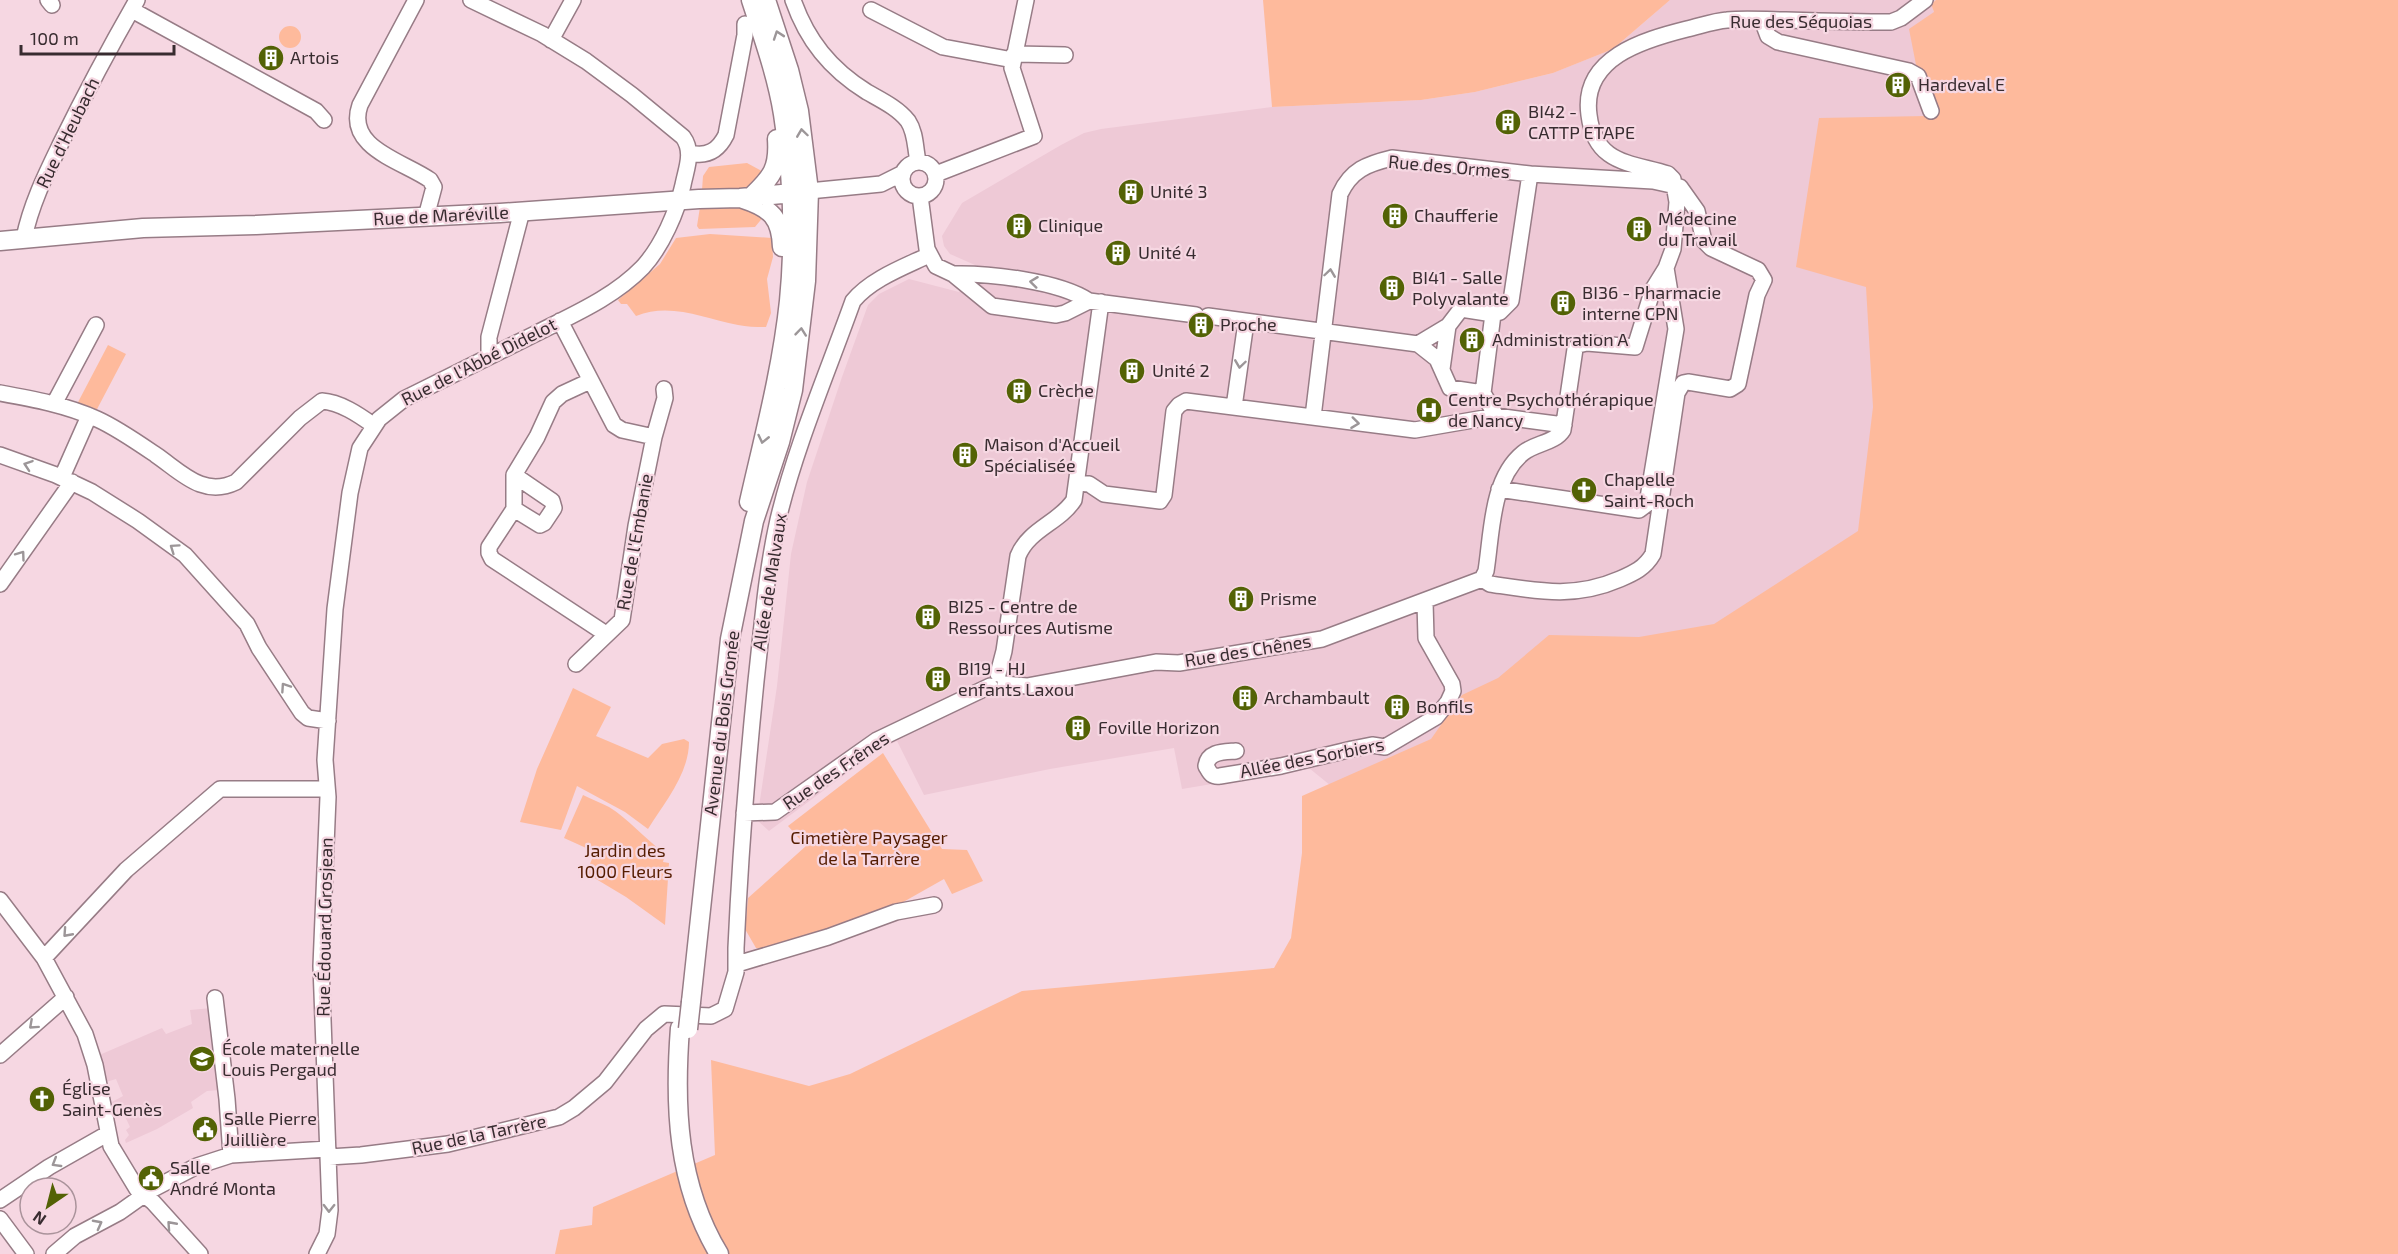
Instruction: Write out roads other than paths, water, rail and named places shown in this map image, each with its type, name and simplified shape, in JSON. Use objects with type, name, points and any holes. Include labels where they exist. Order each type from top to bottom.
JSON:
[{"type":"main road","points":[[751,0],[783,112],[801,192]]},
{"type":"main road","points":[[766,0],[789,70],[799,111],[801,192]]},
{"type":"main road","points":[[776,382],[771,372],[779,314],[781,232],[777,220],[770,213],[746,197],[772,174],[776,166],[778,156],[776,128],[783,112]]},
{"type":"main road","name":"Rue de Maréville","points":[[0,241],[143,228],[426,217],[801,192]]},
{"type":"main road","name":"Avenue du Bois Gronée","points":[[719,1254],[698,1210],[681,1149],[677,1089],[722,640],[743,529],[776,382],[789,303],[801,192]]},
{"type":"main road","name":"Avenue du Bois Gronée","points":[[687,1001],[730,639],[754,521],[780,442],[793,390],[806,281],[801,192]]},
{"type":"main road","name":"Avenue du Bois Gronée","points":[[684,1029],[685,1098],[691,1152],[705,1203],[729,1254]]},
{"type":"street","points":[[416,0],[360,105],[356,120],[359,131],[368,143],[430,180],[434,187],[426,217]]},
{"type":"street","points":[[471,0],[551,40],[586,61],[683,137],[690,153],[711,152],[720,145],[726,135],[745,36],[745,24]]},
{"type":"street","points":[[551,40],[573,0]]},
{"type":"street","points":[[793,0],[806,31],[827,60],[845,77],[899,112],[908,122],[914,133],[918,161]]},
{"type":"street","points":[[936,174],[1034,136],[1014,79],[1013,57],[1026,0]]},
{"type":"street","name":"Rue des Séquoias","points":[[1482,579],[1490,584],[1557,593],[1601,587],[1647,565],[1653,554],[1679,387],[1688,382],[1730,388],[1738,384],[1756,295],[1764,280],[1763,275],[1750,266],[1711,248],[1704,241],[1693,202],[1680,187],[1674,186],[1668,174],[1612,158],[1595,139],[1590,125],[1588,103],[1596,75],[1604,65],[1623,51],[1671,33],[1726,20],[1891,22],[1901,18],[1924,0]]},
{"type":"street","points":[[135,5],[316,111],[324,120]]},
{"type":"street","name":"Rue d'Heubach","points":[[24,238],[28,219],[52,161],[101,64],[135,5]]},
{"type":"street","points":[[871,10],[943,47],[1013,57],[1065,55]]},
{"type":"street","points":[[1762,20],[1768,36],[1778,42],[1910,71],[1918,76],[1931,111]]},
{"type":"street","name":"Rue de l'Abbé Didelot","points":[[328,705],[335,609],[353,472],[360,448],[373,425],[404,399],[610,294],[645,264],[679,201],[690,153]]},
{"type":"street","name":"Rue des Ormes","points":[[1313,417],[1340,194],[1346,181],[1360,169],[1392,158],[1530,174],[1653,181],[1674,186]]},
{"type":"street","points":[[913,193],[930,192],[934,187],[936,174],[929,164],[918,161],[909,165],[903,173],[903,184],[913,193],[929,255],[940,269],[953,274],[992,306],[1056,315],[1065,314],[1095,302]]},
{"type":"street","name":"Rue de Maréville","points":[[801,192],[881,184],[903,173]]},
{"type":"street","points":[[1418,344],[1448,326],[1461,309],[1493,314],[1500,312],[1512,301],[1530,174]]},
{"type":"street","name":"Rue de Maréville","points":[[881,184],[913,193]]},
{"type":"street","points":[[1482,579],[1486,571],[1499,489],[1516,459],[1534,446],[1560,435],[1564,425],[1574,356],[1578,345],[1587,343],[1635,347],[1653,289],[1666,268],[1673,249],[1678,215],[1674,186]]},
{"type":"street","points":[[489,357],[489,338],[522,211]]},
{"type":"street","name":"Allée de Malvaux","points":[[737,964],[744,813],[762,627],[772,550],[779,518],[797,458],[853,301],[860,292],[873,284],[929,255]]},
{"type":"street","points":[[1499,489],[1639,510],[1647,504],[1676,329],[1666,268]]},
{"type":"street","points":[[953,274],[1049,284],[1095,302],[1418,344],[1437,359],[1450,388],[1483,393]]},
{"type":"street","points":[[998,682],[1021,548],[1031,536],[1070,507],[1074,500],[1095,302]]},
{"type":"street","points":[[1490,417],[1483,393],[1493,314]]},
{"type":"street","points":[[560,321],[614,425],[654,437]]},
{"type":"street","points":[[1234,407],[1246,322]]},
{"type":"street","points":[[54,404],[96,325]]},
{"type":"street","points":[[1442,369],[1448,326]]},
{"type":"street","points":[[590,381],[562,394],[553,402],[537,437],[514,475],[514,509],[489,547],[489,553],[492,559],[606,634]]},
{"type":"street","name":"Rue de l'Embanie","points":[[576,664],[623,617],[632,548],[654,437],[665,398],[664,389]]},
{"type":"street","points":[[0,393],[54,404],[89,416],[141,445],[186,478],[207,487],[223,487],[236,482],[300,418],[322,401],[331,402],[363,417],[373,425]]},
{"type":"street","points":[[1077,483],[1089,484],[1104,494],[1160,501],[1164,495],[1174,411],[1186,401],[1415,430],[1490,417],[1564,425]]},
{"type":"street","points":[[0,584],[67,480],[89,416]]},
{"type":"street","points":[[0,455],[67,480],[102,497],[194,564],[247,624],[259,648],[302,713],[308,718],[327,721]]},
{"type":"street","points":[[514,475],[552,501],[554,508],[544,523],[540,525],[514,509]]},
{"type":"street","name":"Rue des Chênes","points":[[998,682],[1027,686],[1156,662],[1179,663],[1322,639],[1482,579]]},
{"type":"street","name":"Allée des Sorbiers","points":[[1236,751],[1210,756],[1206,766],[1209,773],[1215,777],[1281,766],[1372,745],[1386,747],[1436,717],[1453,692],[1452,684],[1426,638],[1425,602]]},
{"type":"street","name":"Rue des Frênes","points":[[744,813],[775,812],[877,740],[998,682]]},
{"type":"street","name":"Rue Édouard Grosjean","points":[[316,1254],[327,1234],[329,1220],[329,1153],[321,966],[328,705]]},
{"type":"street","points":[[44,958],[126,870],[220,789],[327,789]]},
{"type":"street","points":[[0,900],[44,958],[85,1034],[104,1107],[107,1134],[111,1146],[129,1177],[200,1254]]},
{"type":"street","points":[[737,964],[823,939],[896,912],[934,905]]},
{"type":"street","name":"Rue de la Tarrère","points":[[329,1153],[361,1155],[448,1144],[559,1118],[605,1082],[643,1032],[664,1014],[711,1016],[722,1013],[728,1004],[737,964]]},
{"type":"street","points":[[0,1055],[66,997]]},
{"type":"street","points":[[215,998],[226,1083],[231,1155]]},
{"type":"street","points":[[0,1200],[49,1167],[107,1134]]},
{"type":"street","points":[[54,1254],[75,1236],[120,1212],[138,1201],[144,1194],[197,1166],[231,1155],[329,1153]]},
{"type":"street","points":[[0,1219],[26,1254]]},
{"type":"place","name":"Artois","points":[[271,58]]},
{"type":"place","name":"Hardeval E","points":[[1898,85]]},
{"type":"place","name":"BI42 - CATTP ETAPE","points":[[1508,122]]},
{"type":"place","name":"Unité 3","points":[[1131,192]]},
{"type":"place","name":"Chaufferie","points":[[1395,216]]},
{"type":"place","name":"Clinique","points":[[1019,226]]},
{"type":"place","name":"Médecine du Travail","points":[[1639,229]]},
{"type":"place","name":"Unité 4","points":[[1118,253]]},
{"type":"place","name":"BI41 - Salle Polyvalante","points":[[1392,288]]},
{"type":"place","name":"BI36 - Pharmacie interne CPN","points":[[1563,303]]},
{"type":"place","name":"Proche","points":[[1201,325]]},
{"type":"place","name":"Administration A","points":[[1472,340]]},
{"type":"place","name":"Unité 2","points":[[1132,371]]},
{"type":"place","name":"Crèche","points":[[1019,391]]},
{"type":"place","name":"Centre Psychothérapique de Nancy","points":[[1429,410]]},
{"type":"place","name":"Maison d'Accueil Spécialisée","points":[[965,455]]},
{"type":"place","name":"Chapelle Saint-Roch","points":[[1584,490]]},
{"type":"place","name":"Prisme","points":[[1241,599]]},
{"type":"place","name":"BI25 - Centre de Ressources Autisme","points":[[928,617]]},
{"type":"place","name":"BI19 - HJ enfants Laxou","points":[[938,679]]},
{"type":"place","name":"Archambault","points":[[1245,698]]},
{"type":"place","name":"Bonfils","points":[[1397,707]]},
{"type":"place","name":"Foville Horizon","points":[[1078,728]]},
{"type":"place","name":"École maternelle Louis Pergaud","points":[[202,1059]]},
{"type":"place","name":"Église Saint-Genès","points":[[42,1099]]},
{"type":"place","name":"Salle Pierre Juillière","points":[[205,1129]]},
{"type":"place","name":"Salle André Monta","points":[[151,1178]]},
{"type":"park label","name":"Cimetière Paysager de la Tarrère","points":[[869,848]]},
{"type":"park label","name":"Jardin des 1000 Fleurs","points":[[625,861]]}]
